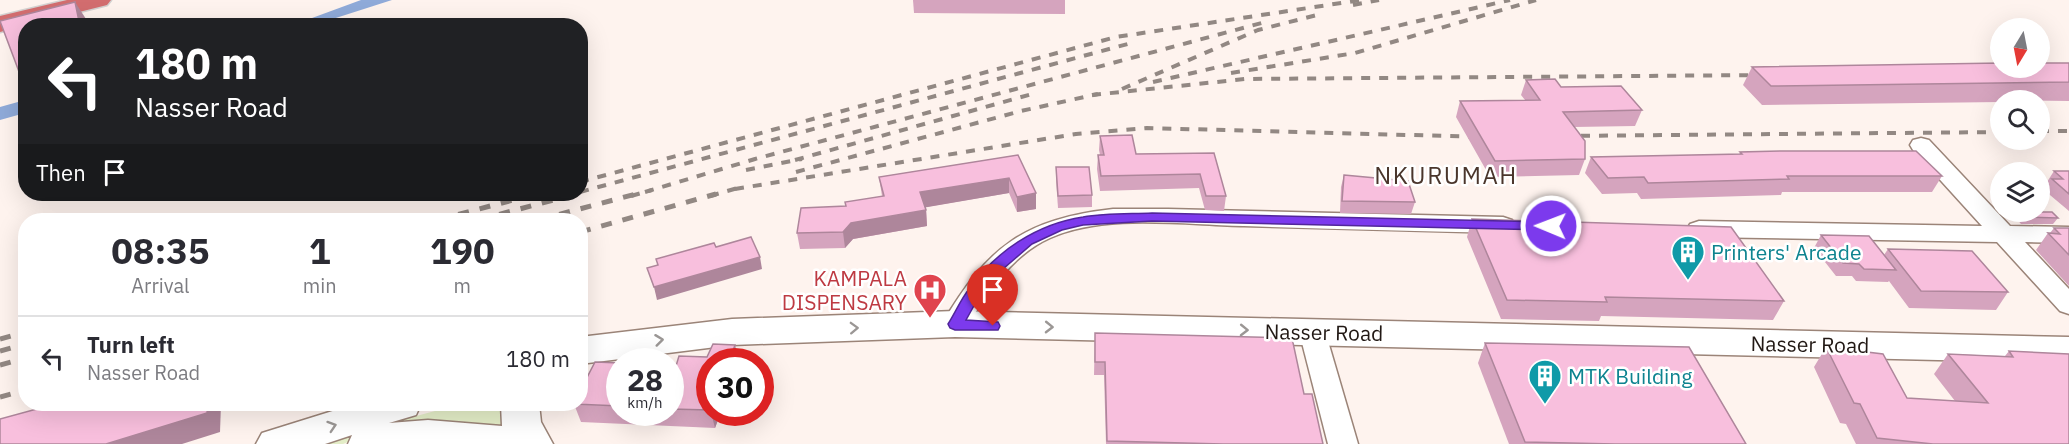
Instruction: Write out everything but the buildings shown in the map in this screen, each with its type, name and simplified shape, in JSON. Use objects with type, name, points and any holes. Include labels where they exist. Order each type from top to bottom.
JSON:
[{"type":"highway","points":[[24,18],[98,0]]},
{"type":"highway","points":[[0,24],[18,20]]},
{"type":"street","points":[[1921,145],[2069,305]]},
{"type":"street","points":[[955,324],[974,292],[998,266],[1027,241],[1058,227],[1083,221],[1152,217],[1527,226]]},
{"type":"street","points":[[1682,228],[2069,235]]},
{"type":"street","name":"Nasser Road","points":[[588,350],[732,332],[955,324],[2069,350]]},
{"type":"street","points":[[1312,332],[1343,444]]},
{"type":"street","points":[[276,444],[380,411]]},
{"type":"street","points":[[520,411],[520,424],[531,444]]},
{"type":"street","points":[[368,444],[388,438],[431,435],[531,444]]},
{"type":"green space","points":[[435,411],[520,411],[511,434],[363,436],[343,444],[312,444]]},
{"type":"water","points":[[361,0],[392,0],[336,18],[312,18]]},
{"type":"water","points":[[18,102],[18,115],[0,120],[0,107]]},
{"type":"railway","points":[[588,180],[1116,37],[1361,0]]},
{"type":"railway","points":[[1353,5],[1379,0]]},
{"type":"railway","points":[[1153,82],[1510,0]]},
{"type":"railway","points":[[1231,73],[1355,53],[1536,0]]},
{"type":"railway","points":[[1122,89],[1258,30],[1321,14]]},
{"type":"railway","points":[[645,192],[755,159],[1269,21]]},
{"type":"railway","points":[[588,190],[1135,42]]},
{"type":"railway","points":[[1095,95],[1245,79],[1766,75]]},
{"type":"railway","points":[[795,160],[1032,94]]},
{"type":"railway","points":[[796,172],[1021,111],[1095,95]]},
{"type":"railway","points":[[735,189],[1076,134],[1147,128],[1485,137]]},
{"type":"railway","points":[[2050,131],[2069,131]]},
{"type":"railway","points":[[1563,136],[1990,132]]},
{"type":"railway","points":[[746,170],[802,159]]},
{"type":"railway","points":[[710,196],[741,187]]},
{"type":"railway","points":[[645,192],[652,190]]},
{"type":"railway","points":[[631,196],[645,192]]},
{"type":"railway","points":[[564,213],[636,194]]},
{"type":"railway","points":[[588,230],[716,194]]},
{"type":"railway","points":[[464,213],[509,201]]},
{"type":"railway","points":[[504,213],[550,201]]},
{"type":"railway","points":[[0,339],[18,334]]},
{"type":"railway","points":[[0,351],[18,346]]},
{"type":"railway","points":[[0,365],[18,360]]},
{"type":"railway","points":[[0,397],[18,392]]},
{"type":"place","name":"Printers' Arcade","points":[[1688,281]]},
{"type":"place","name":"KAMPALA DISPENSARY","points":[[930,319]]},
{"type":"place","name":"MTK Building","points":[[1545,405]]},
{"type":"district","name":"NKURUMAH","points":[[1446,175]]},
{"type":"route","points":[[993,326],[955,324],[974,292],[998,266],[1027,241],[1041,233],[1083,221],[1152,217],[1551,226]]}]
